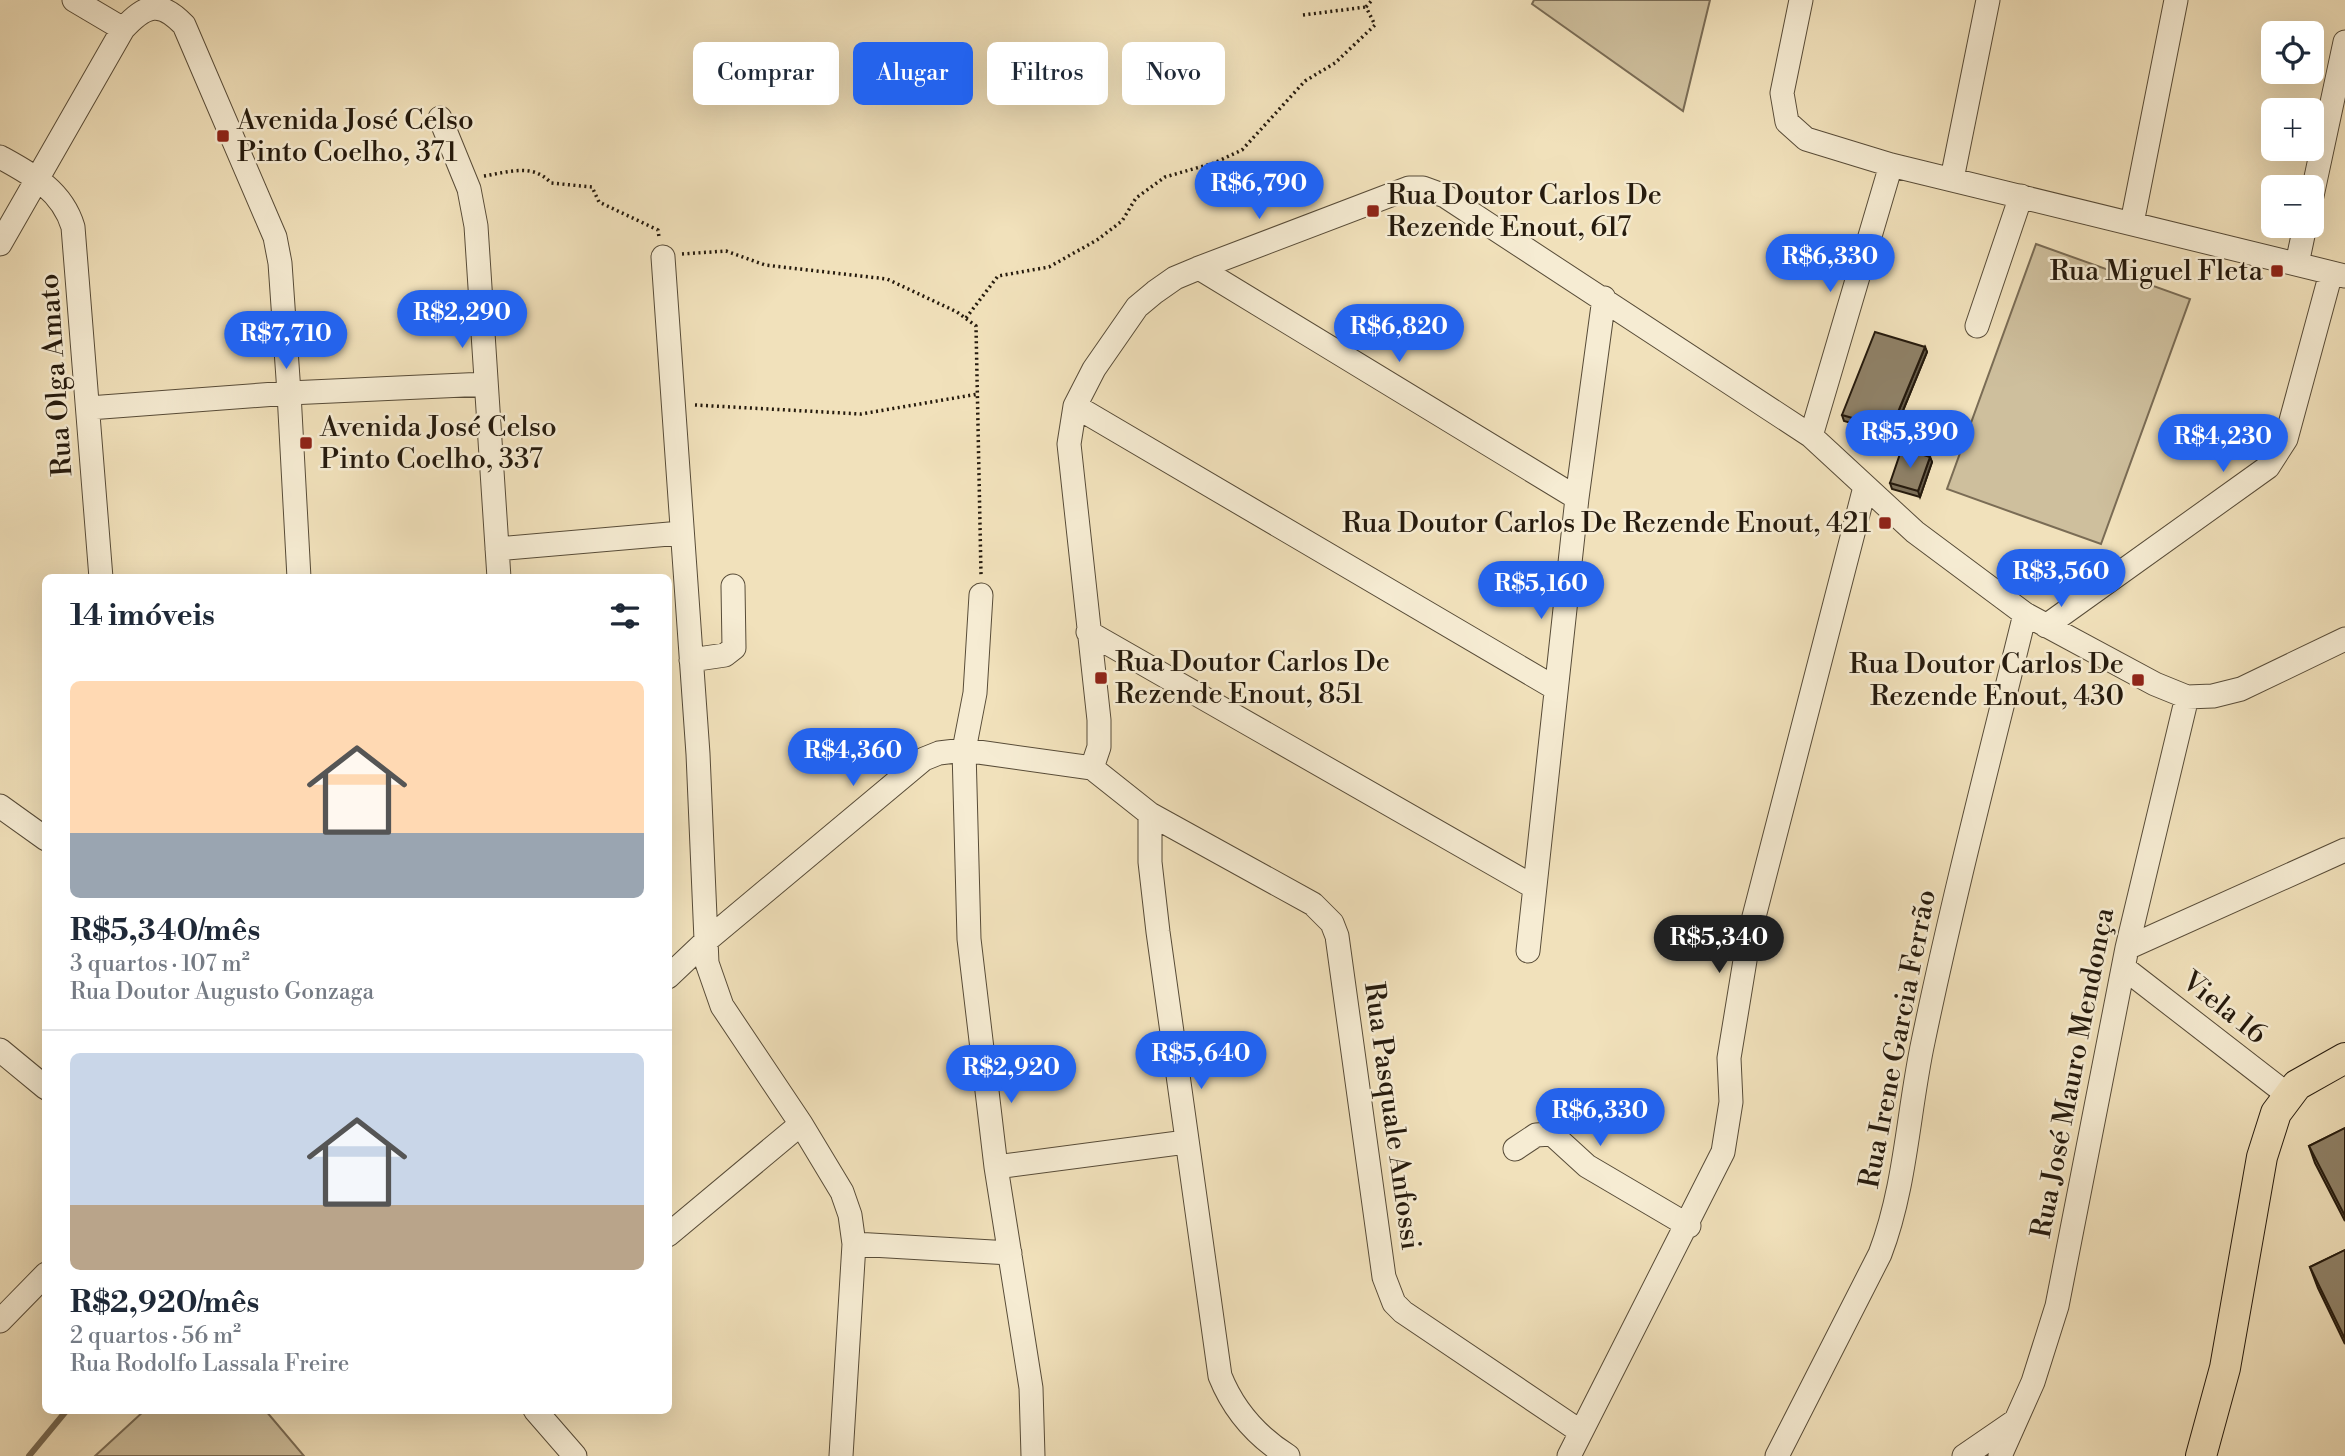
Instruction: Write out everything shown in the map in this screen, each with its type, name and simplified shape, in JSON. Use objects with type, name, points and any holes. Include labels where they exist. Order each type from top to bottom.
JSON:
[{"type":"main road","points":[[2201,1456],[2225,1368],[2262,1157],[2276,1114],[2288,1095],[2309,1076],[2345,1058]]},
{"type":"street","points":[[74,0],[123,29]]},
{"type":"street","points":[[1801,0],[1782,93],[1787,122],[1806,139],[1891,164],[2338,274],[2286,439],[2268,467],[2046,626]]},
{"type":"street","points":[[1952,179],[1988,0]]},
{"type":"street","points":[[2132,223],[2176,0]]},
{"type":"street","points":[[0,244],[123,29],[141,10],[155,4],[167,6],[184,24],[275,237],[280,263],[299,574]]},
{"type":"street","points":[[2317,175],[2345,43]]},
{"type":"street","points":[[440,118],[466,179],[476,226],[499,574]]},
{"type":"street","points":[[0,157],[40,178]]},
{"type":"street","points":[[1811,436],[1891,164]]},
{"type":"street","name":"Rua Olga Amato","points":[[40,178],[60,201],[73,227],[101,574]]},
{"type":"street","points":[[672,973],[906,772],[939,753],[964,750],[1092,768],[1100,739],[1069,444],[1075,406],[1111,341],[1137,307],[1175,278],[1396,191],[1423,188],[1445,196],[1604,298],[1811,436],[1865,487],[1958,567],[2025,614],[2155,684],[2187,696],[2214,696],[2241,689],[2345,639]]},
{"type":"street","points":[[1977,326],[2021,196]]},
{"type":"street","points":[[2297,264],[2302,238]]},
{"type":"street","points":[[663,257],[691,660],[707,963],[722,1006],[801,1124],[842,1192],[850,1215],[854,1244],[841,1456]]},
{"type":"street","points":[[1199,268],[1577,498]]},
{"type":"street","points":[[1528,951],[1577,498],[1604,298]]},
{"type":"street","points":[[89,408],[289,393],[486,384]]},
{"type":"street","points":[[1075,406],[1555,688]]},
{"type":"street","points":[[1569,1456],[1689,1226],[1723,1152],[1729,1129],[1728,1058],[1749,936],[1865,487]]},
{"type":"street","points":[[497,549],[681,533]]},
{"type":"street","points":[[691,660],[725,655],[734,649],[733,586]]},
{"type":"street","points":[[981,595],[975,693],[964,750],[969,939],[996,1167],[1031,1388],[1033,1456]]},
{"type":"street","name":"Rua Irene Garcia Ferrão","points":[[1777,1456],[1880,1254],[1893,1219],[1922,1045],[2025,614]]},
{"type":"street","points":[[1088,632],[1534,887]]},
{"type":"street","name":"Rua José Mauro Mendonça","points":[[2000,1456],[2033,1382],[2057,1306],[2125,958],[2187,696]]},
{"type":"street","name":"Rua Pasquale Anfossi","points":[[1092,768],[1150,814],[1313,904],[1332,923],[1340,957],[1384,1277],[1394,1303],[1403,1312],[1581,1432]]},
{"type":"street","points":[[0,806],[42,836]]},
{"type":"street","points":[[1150,814],[1150,862],[1185,1142],[1220,1376],[1229,1399],[1246,1423],[1288,1456]]},
{"type":"street","points":[[2125,958],[2345,850]]},
{"type":"street","name":"Viela 16","points":[[2125,958],[2288,1095]]},
{"type":"street","points":[[1,1052],[42,1085]]},
{"type":"street","points":[[672,1232],[801,1124]]},
{"type":"street","points":[[1515,1149],[1536,1135],[1552,1134],[1587,1166],[1689,1226]]},
{"type":"street","points":[[996,1167],[1185,1142]]},
{"type":"street","points":[[854,1244],[1010,1253]]},
{"type":"street","points":[[0,1321],[42,1278]]},
{"type":"street","points":[[538,1414],[575,1456]]},
{"type":"street","points":[[1964,1456],[2015,1421]]},
{"type":"path","points":[[1303,15],[1366,7],[1372,0]]},
{"type":"path","points":[[965,318],[998,275],[1049,267],[1114,228],[1122,221],[1136,198],[1164,177],[1214,163],[1242,150],[1305,81],[1335,62],[1375,25],[1366,7]]},
{"type":"path","points":[[466,179],[528,169],[543,174],[551,183],[592,187],[599,202],[658,230],[663,257],[726,251],[765,265],[887,279],[976,326],[981,595]]},
{"type":"path","points":[[672,403],[862,414],[978,394]]},
{"type":"shaded area","points":[[1534,0],[1710,0],[1683,111],[1532,4]]},
{"type":"shaded area","points":[[2036,244],[2190,299],[2101,544],[1947,489]]},
{"type":"shaded area","points":[[141,1414],[269,1414],[304,1456],[95,1456]]},
{"type":"building","points":[[1875,332],[1925,347],[1891,429],[1842,415]]},
{"type":"building","points":[[1902,448],[1930,457],[1918,491],[1890,483]]},
{"type":"building","points":[[2345,1128],[2345,1216],[2309,1146]]},
{"type":"building","points":[[2345,1250],[2345,1339],[2310,1267]]},
{"type":"waterway","points":[[29,1456],[64,1414]]},
{"type":"place","name":"Avenida José Celso Pinto Coelho, 371","points":[[223,136]]},
{"type":"place","name":"Rua Doutor Carlos De Rezende Enout, 617","points":[[1373,211]]},
{"type":"place","name":"Rua Miguel Fleta","points":[[2277,271]]},
{"type":"place","name":"Avenida José Celso Pinto Coelho, 337","points":[[306,443]]},
{"type":"place","name":"Rua Doutor Carlos De Rezende Enout, 421","points":[[1885,523]]},
{"type":"place","name":"Rua Doutor Carlos De Rezende Enout, 851","points":[[1101,678]]},
{"type":"place","name":"Rua Doutor Carlos De Rezende Enout, 430","points":[[2138,680]]}]
